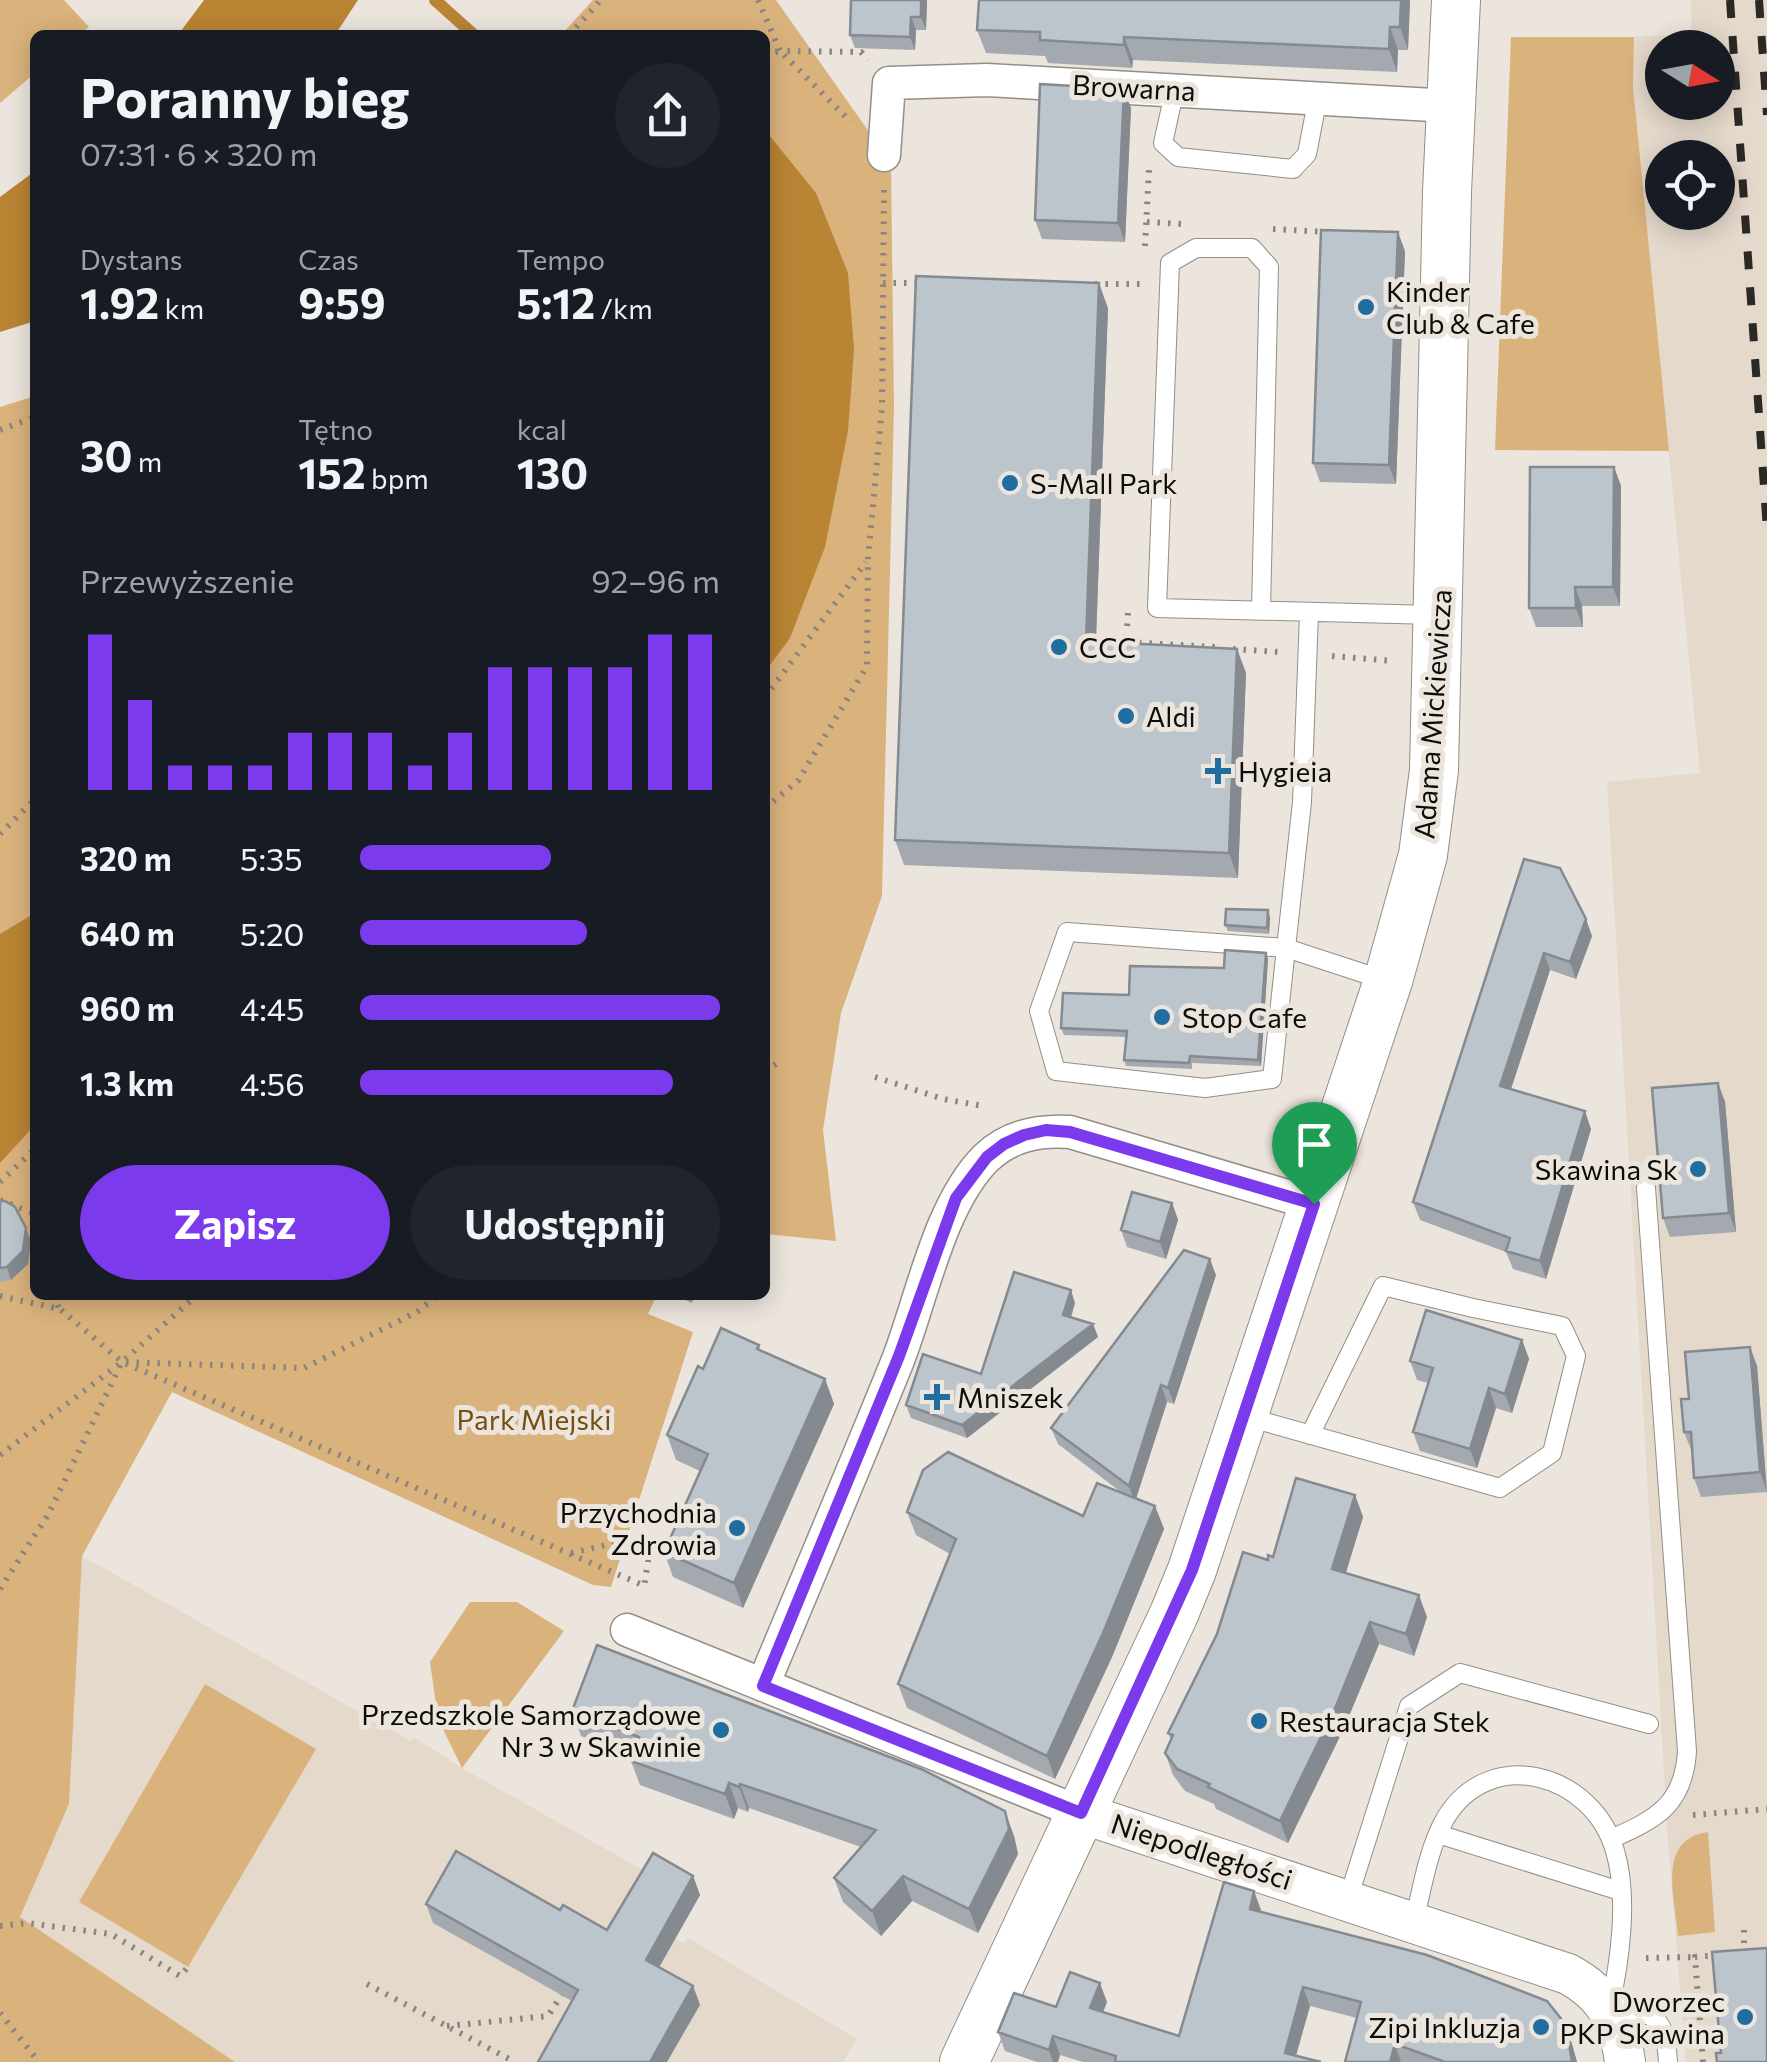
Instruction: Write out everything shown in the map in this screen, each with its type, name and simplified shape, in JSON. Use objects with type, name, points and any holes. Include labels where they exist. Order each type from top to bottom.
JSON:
[{"type":"main road","name":"Adama Mickiewicza","points":[[964,2062],[1174,1614],[1314,1204],[1411,903],[1430,814],[1434,770],[1456,0]]},
{"type":"street","name":"Browarna","points":[[889,83],[987,80],[1450,106]]},
{"type":"street","points":[[884,155],[889,83]]},
{"type":"street","points":[[763,1686],[899,1356],[956,1198],[987,1157],[1024,1135],[1046,1130],[1070,1132],[1314,1204]]},
{"type":"street","name":"Niepodległości","points":[[627,1630],[1081,1813],[1568,1974],[1593,1990],[1610,2010]]},
{"type":"street","points":[[1610,2010],[1622,2039],[1625,2062]]},
{"type":"lane","points":[[1175,89],[1163,143],[1178,157],[1293,169],[1307,154],[1318,97]]},
{"type":"lane","points":[[1261,610],[1269,267],[1252,248],[1196,248],[1170,263],[1156,608],[1439,615]]},
{"type":"lane","points":[[1309,613],[1302,802],[1286,948],[1272,1079],[1205,1088],[1056,1070],[1038,1011],[1068,932],[1286,948],[1388,981]]},
{"type":"lane","points":[[1611,1838],[1664,1811],[1682,1782],[1687,1751],[1646,1188]]},
{"type":"lane","points":[[1243,1416],[1310,1436],[1500,1488],[1552,1453],[1576,1356],[1562,1326],[1383,1286],[1310,1436]]},
{"type":"lane","points":[[1348,1899],[1409,1706],[1460,1673],[1649,1724]]},
{"type":"lane","points":[[1414,1922],[1438,1834],[1467,1793],[1483,1783],[1522,1776],[1554,1781],[1577,1794],[1596,1813],[1616,1853],[1622,1958],[1610,2010],[1655,2017],[1667,2038],[1668,2062]]},
{"type":"lane","points":[[1438,1834],[1620,1891]]},
{"type":"path","points":[[574,30],[601,0]]},
{"type":"path","points":[[758,0],[780,51],[884,155],[882,408],[868,559],[867,666],[798,781],[770,804]]},
{"type":"path","points":[[770,53],[861,52],[889,83]]},
{"type":"path","points":[[1147,222],[1185,224]]},
{"type":"path","points":[[1262,228],[1340,233]]},
{"type":"path","points":[[883,284],[939,284]]},
{"type":"path","points":[[1088,284],[1169,284]]},
{"type":"path","points":[[0,430],[30,420]]},
{"type":"path","points":[[770,690],[868,559]]},
{"type":"path","points":[[0,834],[30,804]]},
{"type":"path","points":[[770,1067],[776,1064]]},
{"type":"path","points":[[875,1077],[943,1099],[983,1106]]},
{"type":"path","points":[[0,1182],[30,1154]]},
{"type":"path","points":[[0,1200],[30,1211]]},
{"type":"path","points":[[0,1296],[60,1310],[122,1362],[569,1554],[645,1586],[648,1561],[644,1551],[616,1543],[569,1554]]},
{"type":"path","points":[[56,1300],[60,1310]]},
{"type":"path","points":[[0,1454],[122,1362],[191,1300]]},
{"type":"path","points":[[122,1362],[304,1368],[416,1312],[432,1300]]},
{"type":"path","points":[[0,1590],[48,1515],[122,1362]]},
{"type":"path","points":[[1664,1811],[1678,1816],[1767,1809]]},
{"type":"path","points":[[0,1926],[28,1923],[111,1934],[180,1976],[188,1966]]},
{"type":"path","points":[[1744,1930],[1744,1954]]},
{"type":"path","points":[[1703,2062],[1695,1956],[1756,1953]]},
{"type":"path","points":[[367,1984],[515,2062]]},
{"type":"path","points":[[447,2026],[548,2016],[564,1994]]},
{"type":"path","points":[[0,2013],[39,2062]]},
{"type":"shaded area","points":[[204,0],[358,0],[338,30],[182,30]]},
{"type":"shaded area","points":[[1691,0],[1767,0],[1767,2062],[1686,2062],[1668,1843],[1607,782],[1700,773],[1647,230],[1735,230],[1735,140],[1645,140],[1645,209],[1633,86],[1634,37],[1645,36],[1645,120],[1735,120],[1735,30],[1692,30]]},
{"type":"shaded area","points":[[770,136],[816,193],[848,273],[854,349],[848,431],[825,547],[790,638],[770,665]]},
{"type":"shaded area","points":[[30,175],[30,323],[0,332],[0,197]]},
{"type":"shaded area","points":[[30,916],[30,1130],[0,1163],[0,934]]},
{"type":"shaded area","points":[[82,1556],[411,1741],[414,1737],[643,1870],[621,1911],[684,1943],[688,1938],[857,2039],[843,2062],[235,2062],[20,1917],[69,1804]]},
{"type":"green space","points":[[0,0],[64,0],[89,27],[30,30],[30,77],[0,103]]},
{"type":"green space","points":[[593,0],[776,0],[891,163],[894,407],[882,896],[841,1013],[823,1130],[836,1241],[770,1234],[770,30],[566,30]]},
{"type":"green space","points":[[1511,37],[1634,37],[1633,86],[1645,230],[1669,451],[1495,450]]},
{"type":"green space","name":"Park Miejski","points":[[30,398],[30,1300],[655,1300],[648,1314],[693,1332],[611,1587],[593,1585],[172,1392],[82,1556],[69,1804],[20,1917],[235,2062],[0,2062],[0,407]]},
{"type":"green space","points":[[470,1602],[517,1602],[564,1631],[462,1768],[438,1719],[430,1662]]},
{"type":"green space","points":[[205,1684],[316,1749],[188,1967],[79,1902]]},
{"type":"green space","points":[[1708,1832],[1715,1932],[1678,1936],[1672,1888],[1675,1858],[1692,1837]]},
{"type":"building","points":[[851,0],[921,0],[921,17],[911,17],[910,37],[850,35]]},
{"type":"building","points":[[979,0],[1401,0],[1400,27],[1390,27],[1389,49],[1124,37],[1124,45],[1040,40],[1040,32],[977,30]]},
{"type":"building","points":[[1040,84],[1124,89],[1118,223],[1035,220]]},
{"type":"building","points":[[1321,230],[1398,232],[1389,465],[1313,463]]},
{"type":"building","name":"S-Mall Park","points":[[916,276],[1099,283],[1086,641],[1237,649],[1229,853],[895,840]]},
{"type":"building","points":[[1530,467],[1614,467],[1613,587],[1575,587],[1576,608],[1529,608]]},
{"type":"building","points":[[1524,859],[1560,868],[1586,919],[1570,962],[1544,953],[1500,1086],[1585,1111],[1540,1261],[1506,1251],[1510,1238],[1413,1202]]},
{"type":"building","points":[[1226,909],[1268,910],[1267,928],[1225,925]]},
{"type":"building","points":[[1225,950],[1266,953],[1258,1060],[1190,1056],[1189,1063],[1124,1060],[1127,1031],[1061,1028],[1063,993],[1129,995],[1130,966],[1224,968]]},
{"type":"building","name":"Skawina Sk","points":[[1718,1083],[1729,1213],[1663,1218],[1652,1088]]},
{"type":"building","points":[[1132,1192],[1172,1203],[1160,1242],[1121,1230]]},
{"type":"building","points":[[0,1201],[15,1207],[26,1228],[23,1251],[7,1267],[0,1268]]},
{"type":"building","points":[[1184,1250],[1210,1259],[1168,1388],[1161,1385],[1129,1486],[1051,1428]]},
{"type":"building","points":[[1014,1272],[1071,1290],[1063,1315],[1093,1324],[962,1425],[906,1405],[923,1354],[981,1374]]},
{"type":"building","points":[[1426,1310],[1522,1340],[1505,1394],[1489,1388],[1470,1449],[1413,1432],[1433,1368],[1410,1361]]},
{"type":"building","name":"Przychodnia Zdrowia","points":[[721,1328],[759,1345],[757,1349],[825,1379],[734,1583],[664,1552],[708,1454],[667,1435],[698,1366],[703,1369]]},
{"type":"building","points":[[1750,1347],[1760,1472],[1694,1478],[1691,1432],[1684,1432],[1681,1399],[1689,1399],[1685,1352]]},
{"type":"building","points":[[948,1452],[1083,1516],[1097,1483],[1155,1506],[1047,1756],[898,1684],[956,1539],[907,1512],[923,1470]]},
{"type":"building","points":[[1296,1478],[1355,1495],[1332,1569],[1419,1595],[1406,1634],[1370,1622],[1336,1706],[1280,1821],[1177,1769],[1165,1753],[1173,1735],[1168,1733],[1217,1634],[1243,1552],[1268,1560],[1268,1555],[1273,1557]]},
{"type":"building","points":[[597,1645],[921,1769],[1005,1811],[1009,1829],[969,1909],[903,1876],[872,1911],[834,1878],[876,1830],[740,1784],[739,1787],[729,1783],[725,1794],[631,1761],[639,1737],[572,1711]]},
{"type":"building","points":[[456,1851],[560,1910],[563,1905],[607,1930],[653,1853],[693,1876],[646,1960],[693,1986],[650,2062],[538,2062],[578,1990],[426,1904]]},
{"type":"building","points":[[1224,1882],[1254,1891],[1250,1909],[1427,1955],[1547,2001],[1566,2025],[1572,2062],[1445,2062],[1395,2044],[1390,2062],[1345,2062],[1361,2002],[1303,1987],[1285,2053],[1321,2062],[1115,2062],[1116,2056],[1053,2036],[1049,2050],[998,2032],[1014,1993],[1056,2007],[1070,1972],[1100,1983],[1090,2008],[1179,2036]]},
{"type":"building","name":"Dworzec PKP Skawina","points":[[1767,1948],[1767,2062],[1717,2062],[1716,2053],[1721,2053],[1712,1952]]},
{"type":"waterway","points":[[435,0],[468,30]]},
{"type":"railway","points":[[1730,0],[1767,530]]},
{"type":"railway","points":[[1759,0],[1767,115]]},
{"type":"place","name":"Kinder Club & Cafe","points":[[1366,307]]},
{"type":"place","name":"S-Mall Park","points":[[1010,483]]},
{"type":"place","name":"CCC","points":[[1059,647]]},
{"type":"place","name":"Aldi","points":[[1126,716]]},
{"type":"place","name":"Hygieia","points":[[1218,771]]},
{"type":"place","name":"Stop Cafe","points":[[1162,1017]]},
{"type":"place","name":"Skawina Sk","points":[[1698,1169]]},
{"type":"place","name":"Mniszek","points":[[937,1397]]},
{"type":"place","name":"Przychodnia Zdrowia","points":[[737,1528]]},
{"type":"place","name":"Restauracja Stek","points":[[1259,1721]]},
{"type":"place","name":"Przedszkole Samorządowe Nr 3 w Skawinie","points":[[721,1730]]},
{"type":"place","name":"Dworzec PKP Skawina","points":[[1745,2017]]},
{"type":"place","name":"Zipi Inkluzja","points":[[1541,2027]]},
{"type":"route","points":[[1046,1130],[1070,1132],[1314,1204],[1192,1570],[1081,1813],[763,1686],[899,1356],[956,1198],[987,1157],[1024,1135],[1046,1130]]}]
